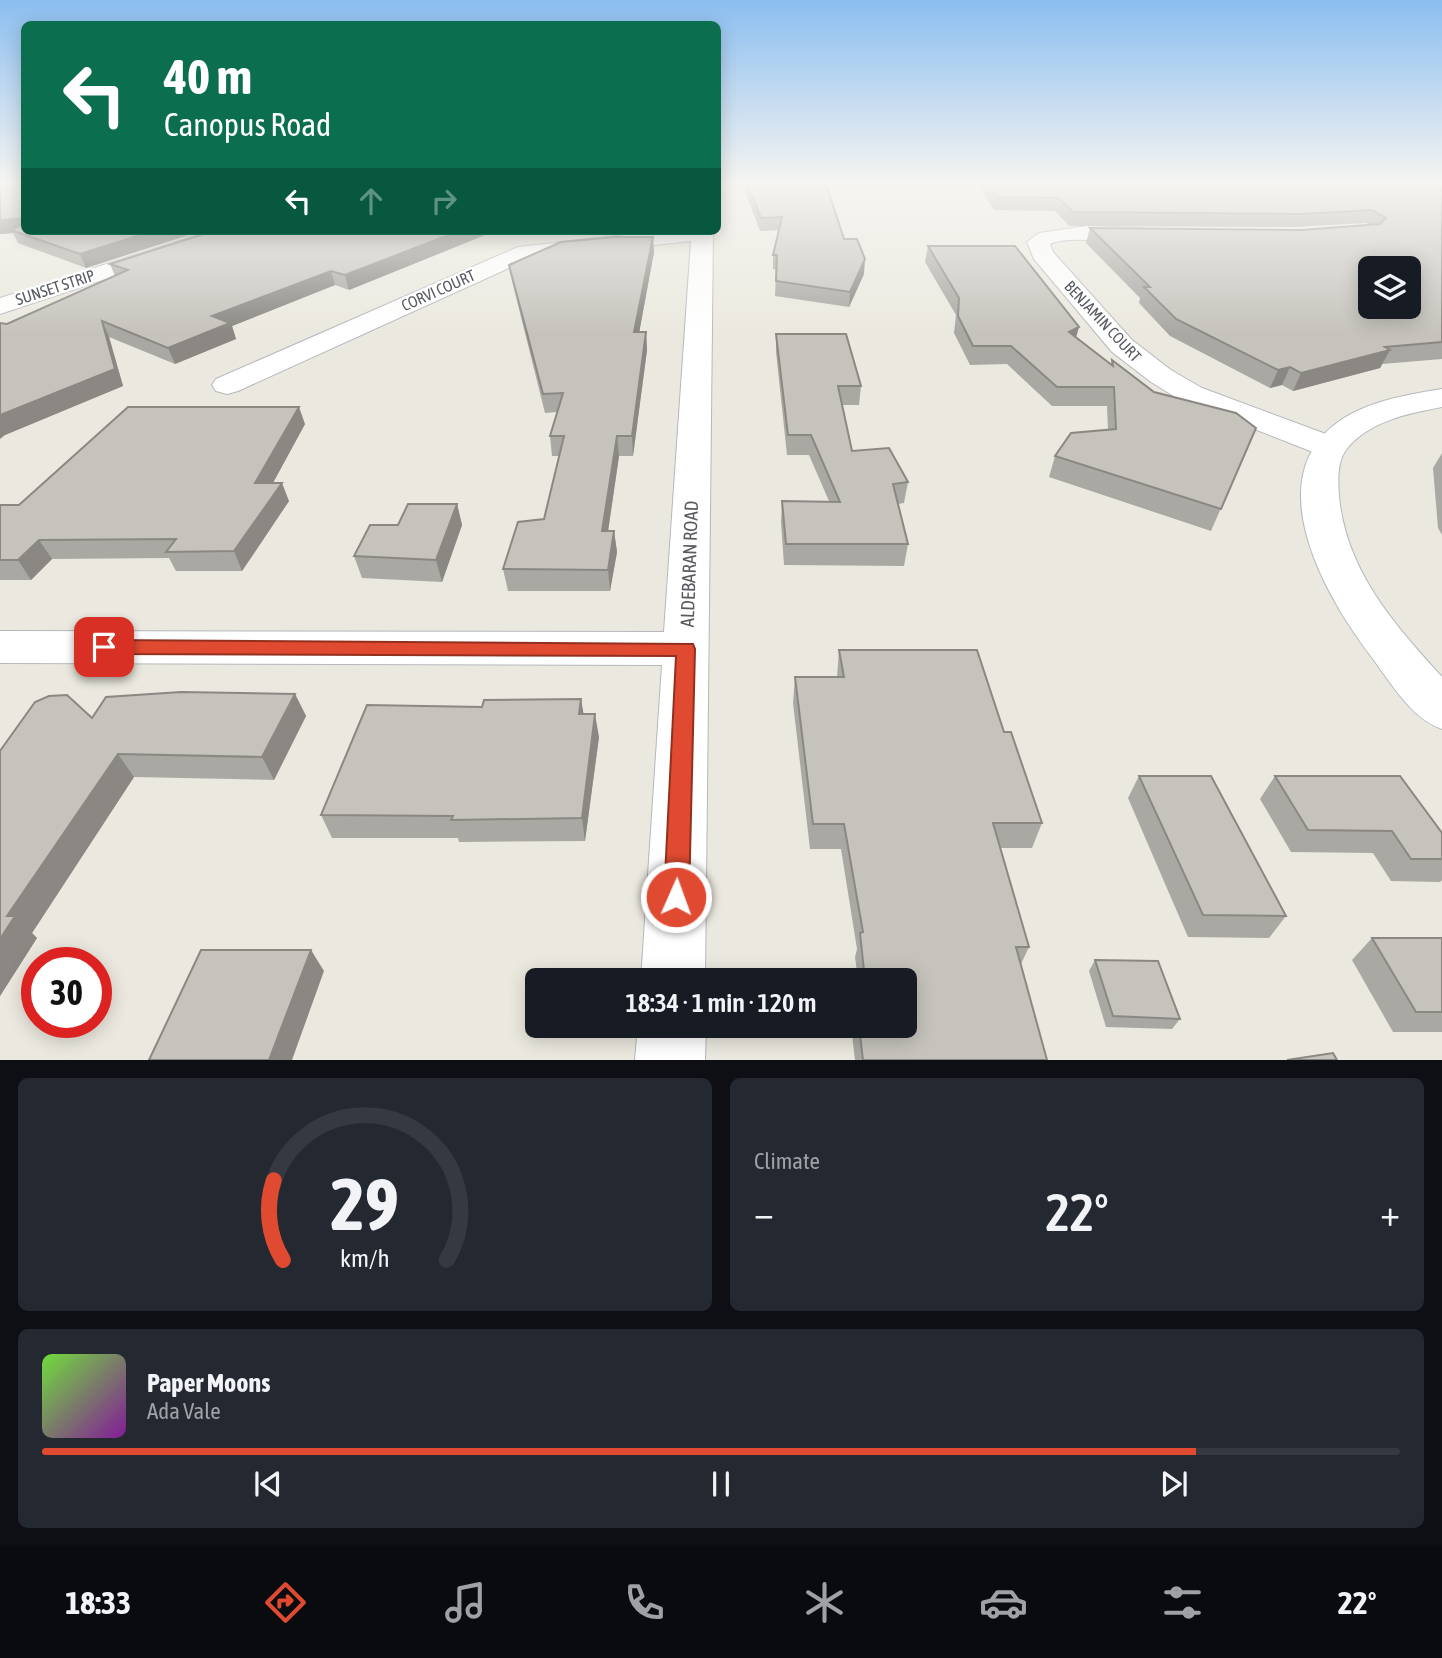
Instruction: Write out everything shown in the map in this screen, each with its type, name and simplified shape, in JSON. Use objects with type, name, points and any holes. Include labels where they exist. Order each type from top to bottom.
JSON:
[{"type":"street","name":"BENJAMIN COURT","points":[[1169,235],[1073,234],[1044,238],[1038,242],[1042,254],[1136,359],[1191,394],[1330,447]]},
{"type":"street","name":"SUNSET STRIP","points":[[0,290],[169,235]]},
{"type":"street","name":"SUNSET STRIP","points":[[0,306],[219,235]]},
{"type":"street","name":"CORVI COURT","points":[[227,385],[526,252],[676,235]]},
{"type":"street","name":"ALDEBARAN ROAD","points":[[673,968],[702,235]]},
{"type":"street","points":[[1442,398],[1396,407],[1369,418],[1337,439],[1330,447],[1320,471],[1318,513],[1339,573],[1390,649],[1442,710]]},
{"type":"street","points":[[7,655],[686,649]]},
{"type":"street","points":[[670,1059],[671,1038]]},
{"type":"building","points":[[778,233],[842,233],[844,239],[857,239],[865,259],[850,292],[776,281],[777,255],[773,255]]},
{"type":"building","points":[[1096,233],[1442,233],[1442,342],[1385,347],[1390,350],[1301,373],[1290,367],[1278,370],[1176,319],[1144,287],[1150,287]]},
{"type":"building","points":[[25,235],[140,235],[80,254]]},
{"type":"building","points":[[201,235],[449,235],[345,275],[331,271],[212,316],[230,323],[168,348],[102,321],[115,369],[0,415],[0,323],[7,324],[128,270],[110,264]]},
{"type":"building","points":[[614,237],[653,237],[634,332],[646,332],[632,436],[617,436],[602,531],[614,531],[608,570],[503,569],[518,522],[544,519],[564,436],[550,436],[563,393],[543,394],[509,265],[561,242]]},
{"type":"building","points":[[928,246],[1015,246],[1079,327],[1069,332],[1113,366],[1112,360],[1154,392],[1236,413],[1256,428],[1221,509],[1055,456],[1071,433],[1116,429],[1114,387],[1057,387],[1011,346],[973,346],[958,316],[959,298]]},
{"type":"building","points":[[776,334],[846,334],[861,386],[838,386],[852,451],[889,448],[908,482],[893,484],[908,544],[786,544],[782,501],[840,502],[811,435],[788,435]]},
{"type":"building","points":[[128,407],[299,407],[255,483],[282,483],[234,551],[166,552],[176,539],[39,540],[18,560],[0,560],[0,505],[19,505]]},
{"type":"building","points":[[408,504],[457,504],[436,560],[354,556],[370,525],[398,525]]},
{"type":"building","points":[[839,650],[977,650],[1004,732],[1011,732],[1042,823],[993,823],[1029,947],[1016,947],[1047,1060],[863,1060],[860,1038],[917,1038],[917,968],[864,968],[860,933],[863,932],[844,824],[813,824],[795,677],[844,677]]},
{"type":"building","points":[[181,692],[295,694],[262,757],[118,754],[7,916],[15,916],[0,939],[0,751],[35,702],[49,696],[67,695],[92,718],[106,697]]},
{"type":"building","points":[[581,699],[579,714],[595,714],[582,818],[451,820],[453,816],[321,815],[367,705],[482,707],[484,700]]},
{"type":"building","points":[[1139,776],[1211,776],[1286,916],[1203,915]]},
{"type":"building","points":[[1275,776],[1400,776],[1442,833],[1442,859],[1411,859],[1392,831],[1308,830]]},
{"type":"building","points":[[1372,938],[1442,938],[1442,1012],[1416,1012]]},
{"type":"building","points":[[201,950],[311,950],[269,1060],[149,1060]]},
{"type":"building","points":[[1095,960],[1158,961],[1180,1019],[1113,1016]]},
{"type":"building","points":[[1333,1053],[1337,1060],[1287,1060]]},
{"type":"route","points":[[104,647],[686,649],[676,897]]}]
